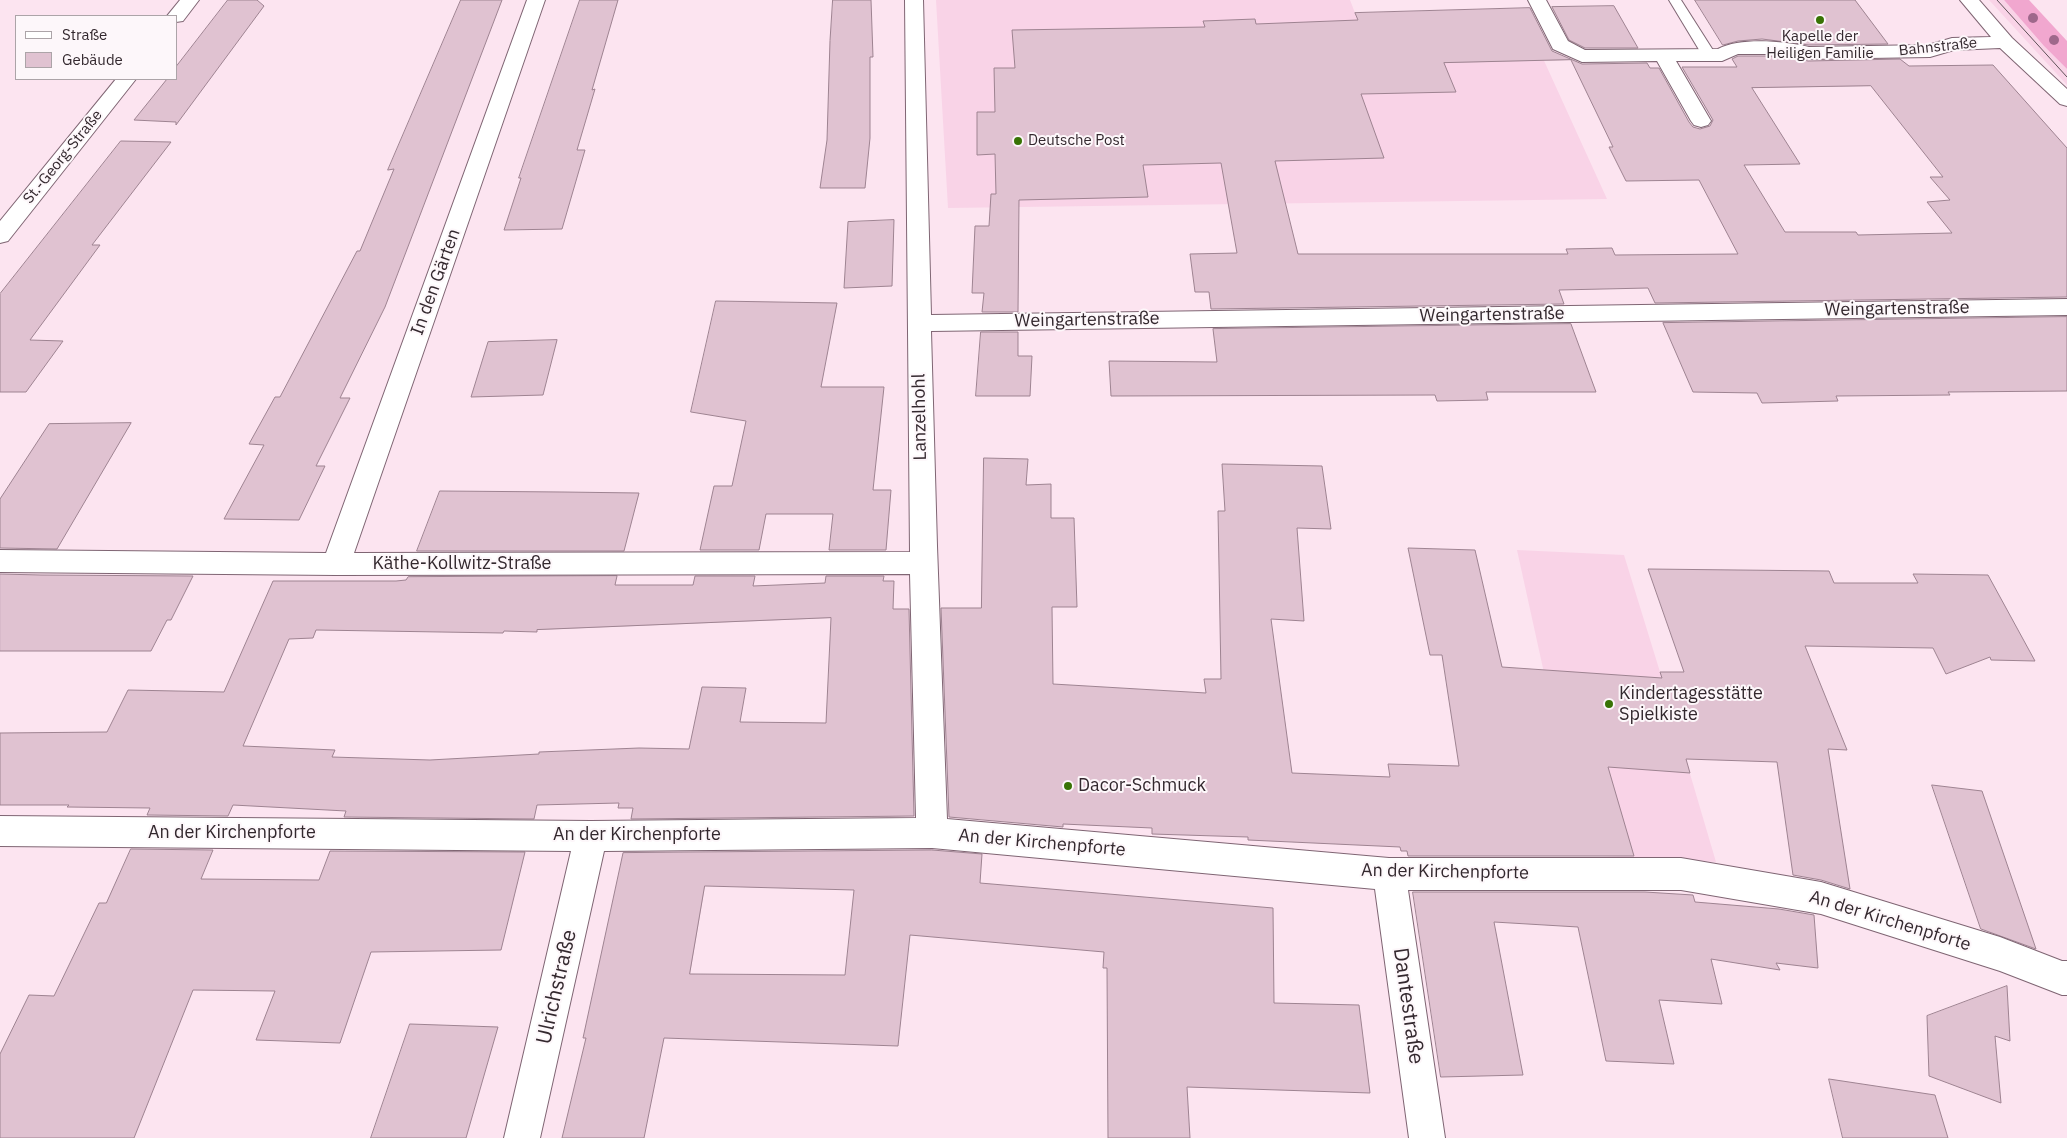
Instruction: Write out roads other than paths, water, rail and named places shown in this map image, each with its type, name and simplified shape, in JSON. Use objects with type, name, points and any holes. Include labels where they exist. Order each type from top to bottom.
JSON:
[{"type":"street","points":[[178,15],[190,0]]},
{"type":"street","name":"In den Gärten","points":[[336,564],[536,0]]},
{"type":"street","name":"Lanzelhohl","points":[[914,0],[918,323],[932,833]]},
{"type":"street","name":"Bahnstraße","points":[[1537,0],[1560,45],[1582,56],[1722,55],[1734,48],[1790,48],[1808,53],[1930,51],[1952,44],[2005,42]]},
{"type":"street","name":"Bahnstraße","points":[[1968,0],[2005,42],[2067,100]]},
{"type":"street","points":[[1663,55],[1701,121]]},
{"type":"street","name":"St.-Georg-Straße","points":[[0,236],[125,80]]},
{"type":"street","name":"Weingartenstraße","points":[[918,323],[2067,307]]},
{"type":"street","name":"Käthe-Kollwitz-Straße","points":[[0,561],[336,564],[924,563]]},
{"type":"street","name":"An der Kirchenpforte","points":[[0,831],[591,836],[932,833],[1389,874],[1681,874],[1821,898],[2000,954],[2065,980]]},
{"type":"street","name":"Ulrichstraße","points":[[522,1138],[591,836]]},
{"type":"street","name":"Dantestraße","points":[[1389,874],[1427,1138]]},
{"type":"lane","points":[[1675,0],[1709,55]]},
{"type":"tram line","points":[[1997,0],[2067,77]]},
{"type":"place","name":"Kapelle der Heiligen Familie","points":[[1820,20]]},
{"type":"place","name":"Deutsche Post","points":[[1018,141]]},
{"type":"place","name":"Kindertagesstätte Spielkiste","points":[[1609,704]]},
{"type":"place","name":"Dacor-Schmuck","points":[[1068,786]]}]
